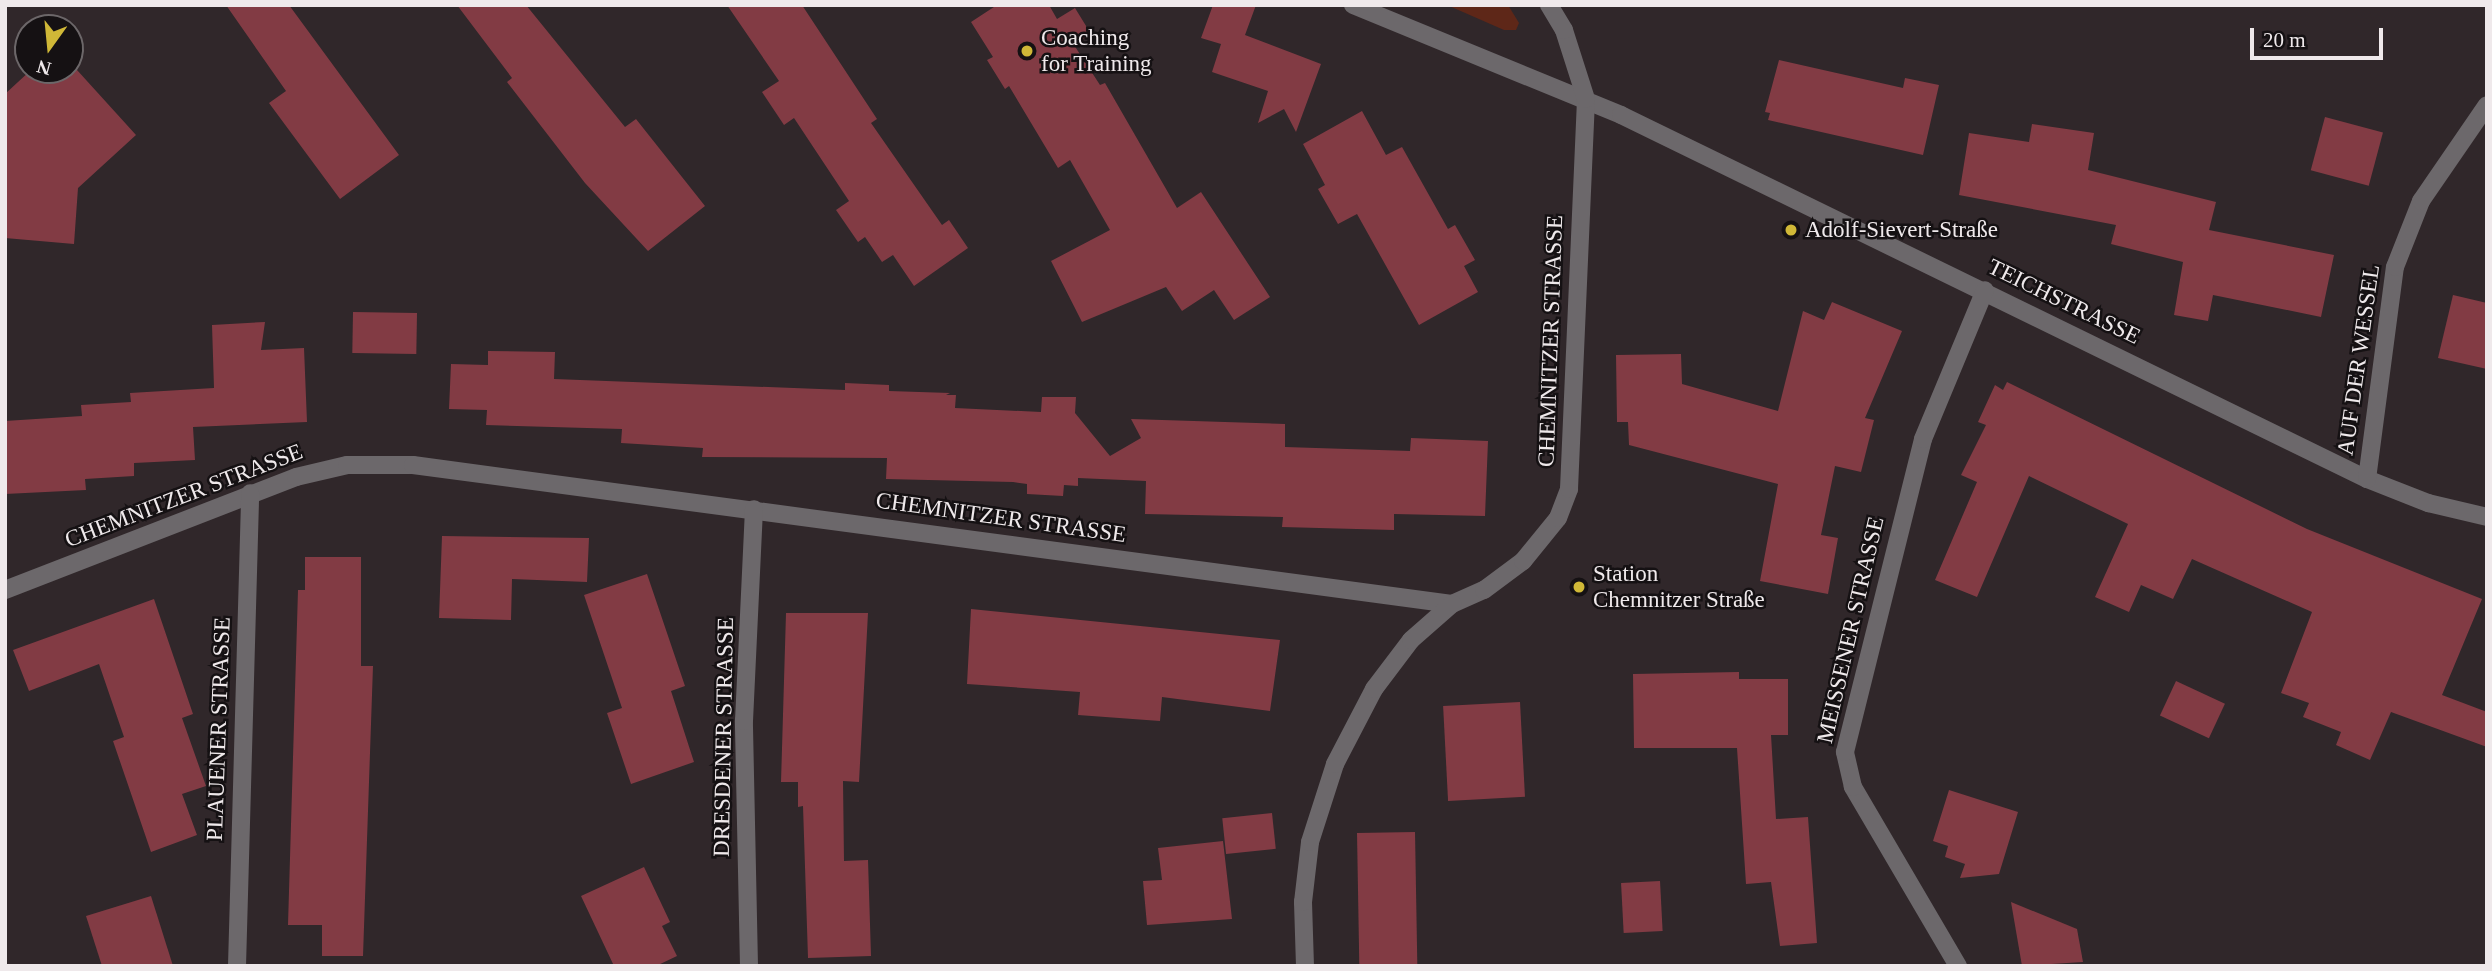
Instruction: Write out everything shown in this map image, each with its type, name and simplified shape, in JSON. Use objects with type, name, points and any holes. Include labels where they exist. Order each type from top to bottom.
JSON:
[{"type":"street","name":"TEICHSTRASSE","points":[[1353,5],[1586,99],[1985,290],[2367,479],[2428,503],[2487,517]]},
{"type":"street","points":[[1549,5],[1564,30],[1586,99]]},
{"type":"street","name":"CHEMNITZER STRASSE","points":[[5,590],[250,493],[347,465],[413,465],[1452,604],[1484,590],[1523,562],[1558,518],[1569,489],[1586,99]]},
{"type":"street","name":"AUF DER WESSEL","points":[[2367,479],[2395,267],[2421,201],[2487,105]]},
{"type":"street","name":"MEISSENER STRASSE","points":[[1958,966],[1853,787],[1845,752],[1923,439],[1985,290]]},
{"type":"street","name":"PLAUENER STRASSE","points":[[237,966],[250,493]]},
{"type":"street","name":"DRESDENER STRASSE","points":[[749,966],[744,721],[754,509]]},
{"type":"street","points":[[1305,966],[1303,902],[1310,842],[1335,764],[1374,689],[1411,640],[1452,604]]},
{"type":"shaded area","points":[[1447,5],[1508,5],[1519,23],[1516,30],[1504,30]]},
{"type":"building","points":[[226,5],[289,5],[399,155],[340,199],[269,103],[286,91]]},
{"type":"building","points":[[457,5],[526,5],[625,127],[636,119],[705,206],[648,251],[585,183],[507,82],[512,78]]},
{"type":"building","points":[[727,5],[802,5],[877,119],[871,123],[942,225],[949,220],[968,248],[914,286],[893,255],[882,262],[865,237],[858,242],[836,210],[849,201],[794,118],[784,125],[762,92],[779,81]]},
{"type":"building","points":[[997,5],[1049,5],[1057,19],[1075,8],[1091,34],[1074,45],[1100,85],[1105,83],[1177,208],[1201,192],[1270,297],[1234,320],[1214,290],[1182,311],[1166,287],[1082,322],[1051,261],[1110,230],[1070,160],[1058,168],[1009,86],[1005,89],[987,60],[993,57],[971,22]]},
{"type":"building","points":[[1213,5],[1256,5],[1245,35],[1321,64],[1296,132],[1284,109],[1258,123],[1268,91],[1212,72],[1221,44],[1201,38]]},
{"type":"building","points":[[1779,60],[1903,88],[1905,78],[1939,85],[1923,155],[1768,120],[1770,113],[1765,112]]},
{"type":"building","points":[[84,78],[136,135],[78,188],[74,244],[5,238],[5,94],[16,84],[84,84]]},
{"type":"building","points":[[1362,111],[1386,155],[1402,147],[1448,229],[1455,225],[1475,260],[1464,266],[1478,292],[1419,325],[1357,214],[1338,224],[1318,189],[1325,185],[1303,144]]},
{"type":"building","points":[[2325,117],[2383,133],[2369,186],[2311,170]]},
{"type":"building","points":[[2032,124],[2094,133],[2088,170],[2216,202],[2209,230],[2334,255],[2321,317],[2213,295],[2208,321],[2174,315],[2183,262],[2111,244],[2116,225],[1959,195],[1969,133],[2029,142]]},
{"type":"building","points":[[2453,295],[2487,303],[2487,369],[2438,358]]},
{"type":"building","points":[[1832,302],[1902,331],[1865,418],[1874,420],[1861,472],[1835,466],[1821,535],[1838,538],[1828,594],[1760,581],[1778,484],[1629,445],[1628,422],[1617,422],[1616,355],[1681,354],[1682,384],[1778,411],[1803,311],[1824,320]]},
{"type":"building","points":[[353,312],[417,313],[416,354],[352,353]]},
{"type":"building","points":[[265,322],[261,350],[304,348],[307,422],[193,427],[195,460],[134,463],[134,476],[85,479],[86,490],[5,494],[5,421],[82,416],[81,405],[131,402],[130,393],[214,388],[212,325]]},
{"type":"building","points":[[488,351],[555,352],[554,379],[845,390],[845,383],[889,385],[889,391],[956,395],[955,408],[1041,412],[1042,397],[1076,397],[1075,413],[1110,456],[1141,438],[1131,419],[1285,424],[1285,447],[1410,451],[1411,438],[1488,441],[1485,516],[1394,514],[1394,530],[1282,527],[1283,517],[1145,514],[1146,481],[1078,478],[1078,486],[1064,485],[1063,496],[1027,494],[1027,484],[1013,482],[886,479],[887,458],[702,457],[703,448],[621,443],[622,429],[486,425],[487,410],[449,409],[451,364],[488,365]]},
{"type":"building","points":[[2007,382],[2307,529],[2482,599],[2442,695],[2487,712],[2487,747],[2391,712],[2370,760],[2336,745],[2341,732],[2303,717],[2309,703],[2281,693],[2312,612],[2192,559],[2173,599],[2141,585],[2129,612],[2095,597],[2128,524],[2029,476],[1977,597],[1935,580],[1977,482],[1961,475],[1986,425],[1978,422],[1995,385],[2003,390]]},
{"type":"building","points":[[442,536],[589,538],[587,582],[512,579],[511,620],[439,618]]},
{"type":"building","points":[[305,557],[361,557],[361,666],[373,666],[363,956],[322,956],[322,925],[288,925],[298,590],[305,590]]},
{"type":"building","points":[[647,574],[685,686],[671,691],[694,762],[631,784],[607,713],[622,708],[584,595]]},
{"type":"building","points":[[154,599],[193,714],[182,718],[206,786],[182,794],[197,835],[151,852],[113,741],[124,737],[99,664],[29,691],[13,650]]},
{"type":"building","points":[[971,609],[1280,640],[1270,711],[1162,697],[1160,721],[1078,715],[1080,692],[967,684]]},
{"type":"building","points":[[786,613],[868,613],[859,782],[843,781],[844,861],[868,860],[871,956],[808,958],[803,806],[798,807],[798,782],[781,782]]},
{"type":"building","points":[[1739,672],[1739,679],[1788,679],[1788,735],[1771,735],[1776,819],[1808,817],[1817,943],[1780,946],[1771,882],[1746,884],[1737,748],[1634,748],[1633,674]]},
{"type":"building","points":[[2176,681],[2225,704],[2209,738],[2160,715]]},
{"type":"building","points":[[1520,702],[1525,797],[1448,801],[1443,706]]},
{"type":"building","points":[[1949,790],[2018,812],[1999,874],[1960,878],[1965,864],[1945,857],[1948,846],[1933,841]]},
{"type":"building","points":[[1272,813],[1276,849],[1226,854],[1222,818]]},
{"type":"building","points":[[1415,832],[1417,966],[1359,966],[1357,833]]},
{"type":"building","points":[[1223,841],[1232,919],[1147,925],[1143,881],[1162,880],[1158,848]]},
{"type":"building","points":[[644,867],[670,922],[662,926],[677,956],[656,966],[614,966],[581,896]]},
{"type":"building","points":[[1660,881],[1663,931],[1624,933],[1621,883]]},
{"type":"building","points":[[151,896],[173,966],[102,966],[86,916]]},
{"type":"building","points":[[2011,902],[2077,929],[2083,962],[2022,966]]},
{"type":"place","name":"Coaching for Training","points":[[1027,51]]},
{"type":"place","name":"Adolf-Sievert-Straße","points":[[1791,230]]},
{"type":"place","name":"Station Chemnitzer Straße","points":[[1579,587]]}]
